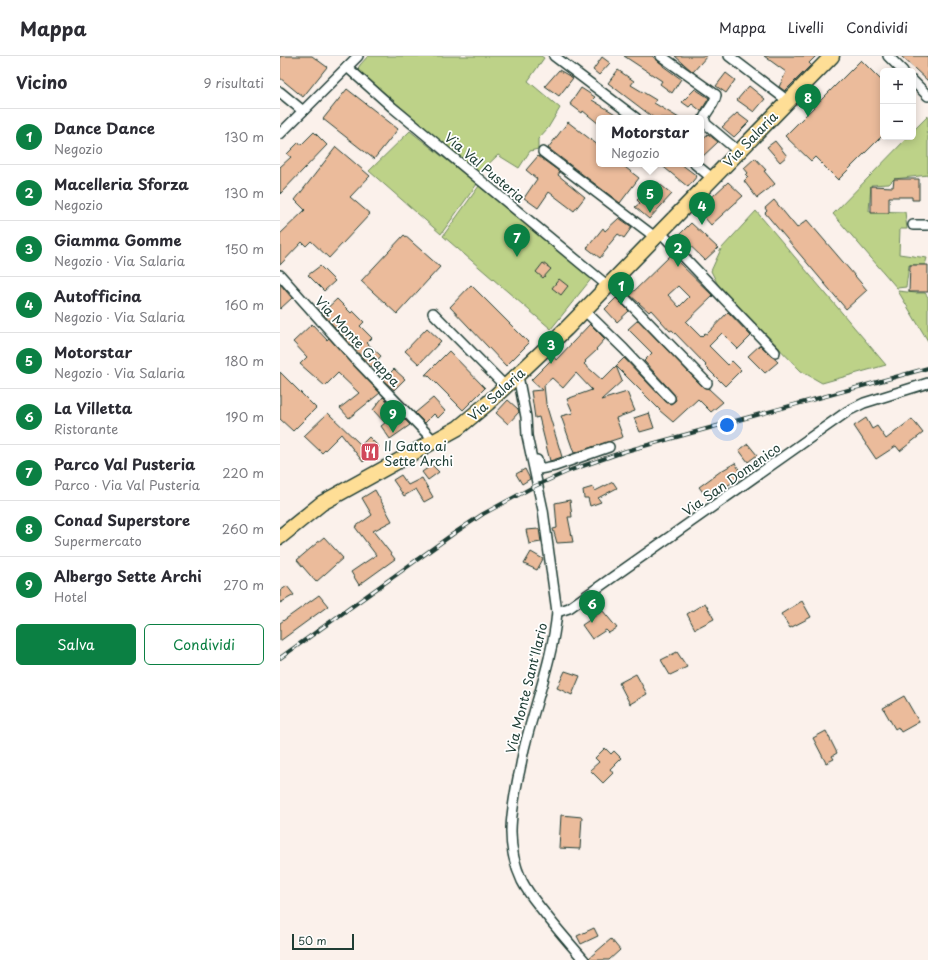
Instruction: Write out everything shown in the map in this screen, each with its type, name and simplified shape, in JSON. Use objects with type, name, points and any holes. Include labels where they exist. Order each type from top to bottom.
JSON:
[{"type":"main road","name":"Via Salaria","points":[[280,537],[322,504],[458,428],[506,387],[609,285],[832,56]]},
{"type":"street","points":[[280,134],[358,56]]},
{"type":"street","points":[[554,56],[632,115]]},
{"type":"street","points":[[661,56],[716,95],[716,102],[704,118],[706,124],[738,151]]},
{"type":"street","points":[[729,56],[788,101]]},
{"type":"street","points":[[888,56],[900,68]]},
{"type":"street","name":"Via Val Pusteria","points":[[346,68],[609,285],[707,382]]},
{"type":"street","points":[[916,84],[928,96]]},
{"type":"street","points":[[280,92],[303,111]]},
{"type":"street","points":[[543,152],[658,234],[775,352]]},
{"type":"street","points":[[699,167],[712,178]]},
{"type":"street","points":[[913,225],[928,225]]},
{"type":"street","name":"Via Monte Grappa","points":[[280,275],[357,361],[434,441]]},
{"type":"street","points":[[584,310],[624,349],[670,398]]},
{"type":"street","points":[[434,313],[506,387]]},
{"type":"street","name":"Via Monte Sant'Ilario","points":[[518,376],[526,417],[527,436],[543,510],[557,612],[556,625],[547,665],[525,746],[516,790],[510,823],[511,840],[517,870],[528,892],[558,931],[584,960]]},
{"type":"street","name":"Via San Domenico","points":[[557,612],[569,608],[848,412],[867,402],[928,383]]},
{"type":"street","points":[[526,427],[531,431],[539,469],[555,466],[609,447]]},
{"type":"green space","points":[[368,56],[541,56],[544,58],[528,81],[560,108],[548,128],[538,139],[538,149],[530,151],[519,168],[498,155],[479,173],[357,70]]},
{"type":"green space","points":[[928,116],[928,131],[926,133],[928,135],[928,175],[894,179],[889,184],[871,185],[869,211],[905,212],[907,229],[900,229],[899,254],[927,258],[925,265],[909,265],[906,287],[897,288],[833,214],[905,140],[916,140],[916,128]]},
{"type":"green space","points":[[410,131],[477,184],[441,234],[369,171]]},
{"type":"green space","points":[[479,186],[592,278],[551,329],[443,236]]},
{"type":"green space","points":[[756,211],[886,365],[822,383],[801,371],[719,287],[711,271],[721,249]]},
{"type":"green space","points":[[898,291],[925,293],[928,297],[928,341]]},
{"type":"building","points":[[280,56],[312,56],[327,67],[303,97],[280,78]]},
{"type":"building","points":[[624,56],[652,56],[681,79],[672,93],[660,84],[662,81]]},
{"type":"building","points":[[675,56],[707,56],[693,72]]},
{"type":"building","points":[[764,56],[816,56],[809,63],[811,65],[785,91],[779,87],[786,72]]},
{"type":"building","points":[[901,56],[928,56],[928,81],[916,70],[916,68],[914,68]]},
{"type":"building","points":[[602,57],[610,63],[599,75],[593,70]]},
{"type":"building","points":[[861,60],[880,79],[880,138],[838,180],[815,157],[811,161],[785,136]]},
{"type":"building","points":[[559,70],[573,78],[559,96],[545,86]]},
{"type":"building","points":[[618,70],[634,81],[631,85],[656,100],[654,103],[674,115],[650,115],[608,83]]},
{"type":"building","points":[[726,73],[735,80],[726,93],[716,86]]},
{"type":"building","points":[[749,86],[765,99],[754,112],[737,100]]},
{"type":"building","points":[[581,88],[595,97],[592,100],[617,115],[596,115],[596,122],[583,111],[582,113],[570,104]]},
{"type":"building","points":[[347,89],[398,129],[374,159],[323,119]]},
{"type":"building","points":[[695,89],[709,98],[701,111],[692,104],[689,107],[682,102]]},
{"type":"building","points":[[737,113],[749,122],[734,137],[722,127]]},
{"type":"building","points":[[568,122],[596,144],[596,167],[625,167],[639,178],[620,203],[548,148]]},
{"type":"building","points":[[314,132],[327,145],[280,194],[280,167],[291,157],[287,154],[299,142],[301,145]]},
{"type":"building","points":[[708,134],[718,142],[704,155],[704,137]]},
{"type":"building","points":[[775,141],[787,156],[780,162],[767,147]]},
{"type":"building","points":[[336,147],[370,176],[350,197],[370,214],[329,258],[311,241],[306,246],[302,242],[280,265],[280,234],[305,210],[295,200]]},
{"type":"building","points":[[538,156],[560,172],[558,175],[585,197],[574,211],[549,192],[538,208],[524,198],[537,179],[526,170]]},
{"type":"building","points":[[755,158],[766,170],[764,171],[775,184],[757,198],[744,181],[748,177],[746,175],[748,173],[744,168]]},
{"type":"building","points":[[664,167],[685,167],[697,176],[688,187]]},
{"type":"building","points":[[894,179],[919,179],[919,200],[912,200],[912,197],[889,197],[889,213],[871,213],[871,186],[893,187]]},
{"type":"building","points":[[657,182],[672,194],[649,219],[635,207],[640,203],[637,200]]},
{"type":"building","points":[[728,182],[743,196],[711,225],[698,210]]},
{"type":"building","points":[[774,200],[797,228],[807,220],[867,290],[846,309],[765,213],[767,211],[765,208]]},
{"type":"building","points":[[619,218],[632,227],[624,238],[618,234],[600,258],[587,248],[603,228],[605,231]]},
{"type":"building","points":[[691,223],[718,248],[705,260],[679,235]]},
{"type":"building","points":[[404,235],[440,267],[397,314],[361,281]]},
{"type":"building","points":[[671,255],[713,296],[686,322],[701,337],[705,333],[707,334],[728,312],[751,336],[738,349],[722,333],[709,346],[728,365],[732,361],[741,370],[725,386],[672,330],[670,331],[651,310],[649,312],[630,295]],"holes":[[[678,286],[689,297],[679,307],[668,295]]]},
{"type":"building","points":[[543,263],[551,269],[543,278],[536,272]]},
{"type":"building","points":[[910,265],[928,265],[928,292],[909,292]]},
{"type":"building","points":[[320,266],[335,281],[324,291],[308,275]]},
{"type":"building","points":[[559,279],[568,286],[561,295],[552,288]]},
{"type":"building","points":[[280,284],[292,298],[280,309]]},
{"type":"building","points":[[471,285],[529,343],[506,366],[450,307]]},
{"type":"building","points":[[616,298],[629,311],[617,322],[605,309]]},
{"type":"building","points":[[337,299],[351,313],[353,311],[364,322],[360,326],[372,338],[367,343],[381,356],[371,367],[322,313]]},
{"type":"building","points":[[638,320],[703,387],[709,389],[723,402],[711,412],[698,399],[673,422],[659,410],[616,366],[624,358],[666,402],[671,404],[676,400],[674,394],[644,361],[652,353],[628,329]]},
{"type":"building","points":[[312,324],[327,340],[329,338],[380,393],[349,418],[340,408],[359,393],[338,373],[325,386],[300,364],[307,357],[293,342]]},
{"type":"building","points":[[590,324],[605,339],[584,364],[602,380],[616,366],[622,381],[601,400],[627,392],[635,411],[616,418],[623,437],[574,453],[561,416],[573,413],[567,399],[592,390],[576,373],[563,388],[552,378],[544,385],[546,404],[562,457],[550,461],[539,417],[535,418],[531,391],[542,390],[531,380],[554,357],[556,360]]},
{"type":"building","points":[[427,328],[441,341],[419,364],[405,351]]},
{"type":"building","points":[[760,345],[778,362],[765,373],[748,356]]},
{"type":"building","points":[[449,351],[485,388],[463,410],[428,375],[425,375]]},
{"type":"building","points":[[394,369],[405,379],[394,390],[383,380]]},
{"type":"building","points":[[280,372],[316,408],[293,431],[280,419]]},
{"type":"building","points":[[383,397],[410,425],[390,439],[381,426],[385,423],[373,410]]},
{"type":"building","points":[[433,398],[445,411],[438,418],[434,414],[425,423],[415,413]]},
{"type":"building","points":[[508,400],[518,409],[519,412],[508,424],[496,413]]},
{"type":"building","points":[[328,413],[361,445],[369,437],[379,447],[363,462],[341,434],[322,453],[304,436]]},
{"type":"building","points":[[649,413],[654,428],[640,432],[634,418]]},
{"type":"building","points":[[866,418],[872,429],[877,426],[886,439],[912,419],[923,433],[900,451],[896,446],[876,459],[854,426]]},
{"type":"building","points":[[748,444],[757,455],[748,462],[739,450]]},
{"type":"building","points":[[735,463],[743,476],[708,499],[699,487]]},
{"type":"building","points":[[432,465],[439,472],[428,480],[422,472]]},
{"type":"building","points":[[525,469],[530,479],[522,484],[516,474]]},
{"type":"building","points":[[401,475],[408,485],[422,478],[433,497],[424,502],[416,489],[404,496],[393,480]]},
{"type":"building","points":[[613,482],[617,488],[598,498],[601,502],[590,506],[588,498],[584,498],[583,490],[593,487],[595,491]]},
{"type":"building","points":[[375,490],[392,521],[373,531],[395,559],[359,585],[351,572],[376,555],[355,527],[372,515],[362,498]]},
{"type":"building","points":[[570,500],[572,517],[568,517],[573,542],[557,543],[553,529],[557,528],[555,503]]},
{"type":"building","points":[[539,529],[541,542],[529,544],[526,530]]},
{"type":"building","points":[[324,537],[343,558],[316,582],[297,560]]},
{"type":"building","points":[[531,552],[543,559],[537,570],[524,564]]},
{"type":"building","points":[[287,586],[294,595],[280,603],[280,591]]},
{"type":"building","points":[[319,595],[328,606],[280,641],[280,623]]},
{"type":"building","points":[[802,601],[811,617],[790,628],[781,614]]},
{"type":"building","points":[[705,603],[714,619],[695,629],[687,614]]},
{"type":"building","points":[[603,611],[617,628],[609,633],[606,630],[592,639],[582,625]]},
{"type":"building","points":[[677,652],[687,667],[670,675],[661,660]]},
{"type":"building","points":[[565,671],[580,676],[572,695],[557,688]]},
{"type":"building","points":[[636,674],[647,694],[630,704],[619,683]]},
{"type":"building","points":[[904,696],[919,722],[901,732],[898,727],[895,729],[883,708]]},
{"type":"building","points":[[826,731],[837,753],[832,756],[834,759],[826,763],[813,738]]},
{"type":"building","points":[[605,748],[611,754],[614,751],[621,758],[610,769],[613,773],[603,783],[590,770],[599,762],[595,758]]},
{"type":"building","points":[[561,815],[582,817],[580,849],[559,848]]},
{"type":"building","points":[[594,928],[598,936],[581,944],[577,936]]},
{"type":"building","points":[[611,939],[620,950],[609,960],[590,960],[589,958]]},
{"type":"railway","points":[[280,658],[453,534],[483,514],[533,487],[571,470],[626,451],[928,368]]},
{"type":"place","name":"Conad Superstore","points":[[808,117]]},
{"type":"place","name":"Motorstar","points":[[650,213]]},
{"type":"place","name":"Autofficina","points":[[702,225]]},
{"type":"place","name":"Parco Val Pusteria","points":[[517,257]]},
{"type":"place","name":"Macelleria Sforza","points":[[678,267]]},
{"type":"place","name":"Dance Dance","points":[[621,305]]},
{"type":"place","name":"Giamma Gomme","points":[[551,364]]},
{"type":"place","name":"Albergo Sette Archi","points":[[393,433]]},
{"type":"place","name":"Il Gatto ai Sette Archi","points":[[370,452]]},
{"type":"place","name":"La Villetta","points":[[592,623]]}]
